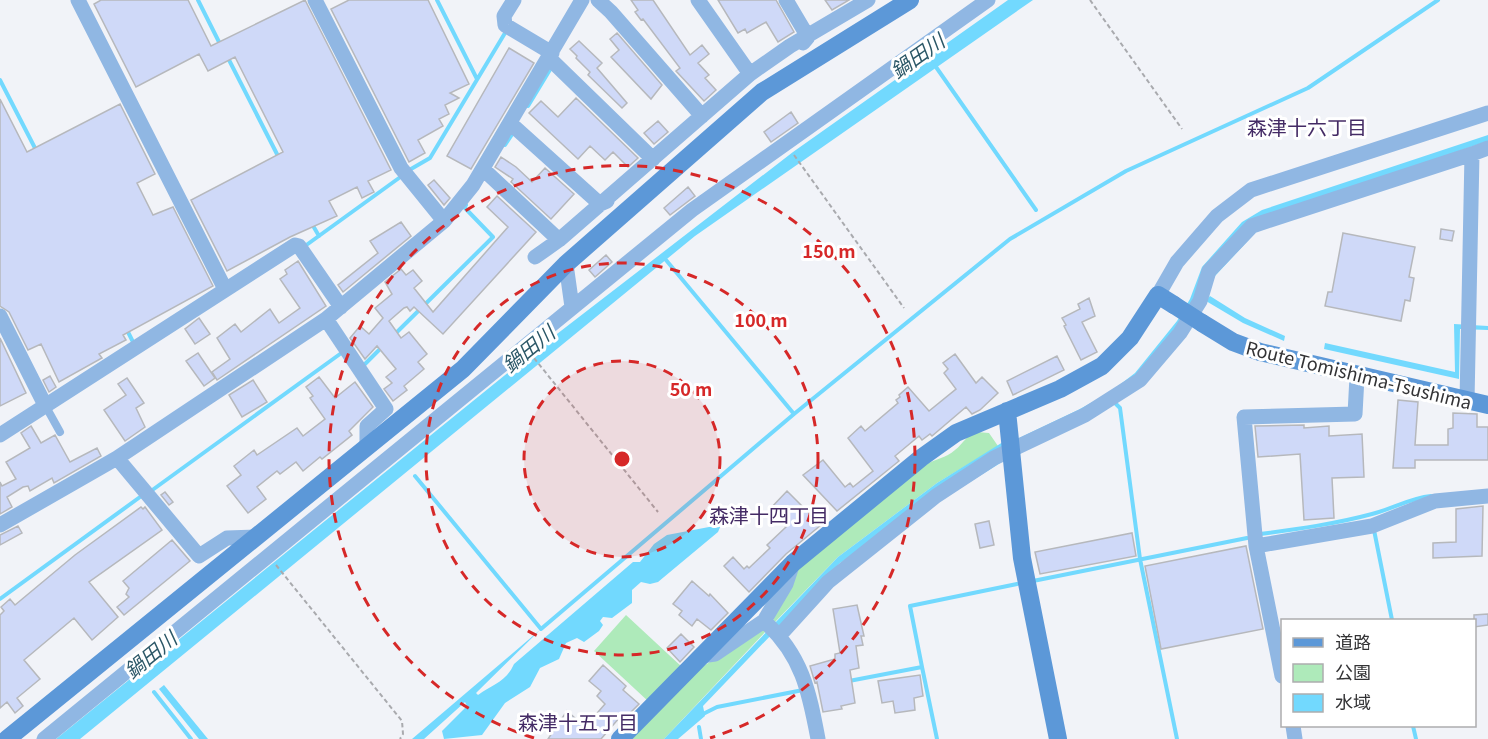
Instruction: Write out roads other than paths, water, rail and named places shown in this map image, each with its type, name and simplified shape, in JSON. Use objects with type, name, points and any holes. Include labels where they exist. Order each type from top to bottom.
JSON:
[{"type":"street","points":[[78,0],[225,289]]},
{"type":"street","points":[[315,0],[401,168],[444,221]]},
{"type":"street","points":[[514,0],[504,16],[505,25],[550,56],[652,159]]},
{"type":"street","points":[[0,525],[117,458],[326,319],[444,221],[483,169],[582,0]]},
{"type":"street","points":[[598,0],[702,116]]},
{"type":"street","points":[[698,0],[750,74]]},
{"type":"street","points":[[786,0],[808,37]]},
{"type":"street","points":[[535,257],[559,240],[750,74],[868,0]]},
{"type":"street","points":[[7,739],[463,369],[566,264],[762,92],[910,0]]},
{"type":"street","points":[[44,739],[692,210],[987,0]]},
{"type":"street","points":[[762,92],[768,75],[808,37]]},
{"type":"street","points":[[624,737],[793,563],[921,458],[956,433],[1060,389],[1102,366],[1130,338],[1177,262],[1217,216],[1251,190],[1488,113]]},
{"type":"street","points":[[510,123],[600,204]]},
{"type":"street","points":[[701,656],[715,654],[773,628],[886,533],[1011,445],[1084,415],[1140,380],[1185,325],[1205,291],[1209,271],[1252,226],[1488,148]]},
{"type":"street","points":[[1467,400],[1472,154]]},
{"type":"street","points":[[483,169],[559,240]]},
{"type":"street","points":[[600,204],[617,198],[648,175],[668,174]]},
{"type":"street","points":[[0,435],[295,245],[299,246],[341,307]]},
{"type":"street","points":[[566,264],[572,307]]},
{"type":"street","name":"Route Tomishima-Tsushima","points":[[1158,296],[1233,342],[1260,352],[1358,377],[1488,405]]},
{"type":"street","points":[[0,316],[45,405]]},
{"type":"street","points":[[326,319],[386,409],[367,426],[367,447]]},
{"type":"street","points":[[1281,671],[1256,546],[1244,417],[1355,414],[1358,377]]},
{"type":"street","points":[[1007,411],[1022,558],[1058,739]]},
{"type":"street","points":[[117,458],[200,556],[227,538],[257,537]]},
{"type":"street","points":[[1256,546],[1372,526],[1435,501],[1488,496]]},
{"type":"street","points":[[793,563],[773,628],[807,684],[818,739]]},
{"type":"lane","points":[[45,405],[60,432]]},
{"type":"water","points":[[1008,0],[1033,0],[695,236],[80,739],[56,739],[531,354],[793,152]]},
{"type":"water","points":[[1488,135],[1488,141],[1272,215],[1201,291],[1181,324],[1138,377],[840,563],[703,706],[705,716],[678,739],[664,739],[838,557],[937,483],[1003,442],[1017,439],[1078,410],[1109,393],[1135,373],[1177,321],[1190,299],[1202,267],[1242,222],[1262,210]]},
{"type":"water","points":[[1210,296],[1245,318],[1285,336],[1284,341],[1243,323],[1206,301]]},
{"type":"water","points":[[1454,324],[1488,326],[1488,330],[1460,329],[1459,379],[1324,349],[1325,343],[1455,372]]},
{"type":"water","points":[[717,519],[721,525],[718,532],[658,582],[650,584],[641,582],[632,590],[632,603],[612,618],[603,617],[600,621],[603,625],[599,631],[584,642],[577,638],[566,643],[559,659],[540,668],[530,687],[505,703],[482,735],[444,739],[442,731],[467,706],[465,702],[424,739],[412,739],[541,629],[476,693],[478,695],[503,679],[514,664],[633,562],[640,562],[654,544],[667,535],[709,527]]},
{"type":"water","points":[[164,685],[208,739],[199,739],[159,689]]},
{"type":"waterway","points":[[198,0],[221,46]]},
{"type":"waterway","points":[[437,0],[477,79]]},
{"type":"waterway","points":[[415,476],[541,629],[794,414],[1010,239],[1126,171],[1308,88],[1438,0]]},
{"type":"waterway","points":[[411,169],[430,158],[505,33]]},
{"type":"waterway","points":[[228,58],[279,158]]},
{"type":"waterway","name":"鍋田川","points":[[936,67],[1036,210]]},
{"type":"waterway","points":[[528,106],[551,68]]},
{"type":"waterway","points":[[0,80],[37,152]]},
{"type":"waterway","points":[[505,145],[513,133]]},
{"type":"waterway","points":[[305,246],[399,178]]},
{"type":"waterway","points":[[395,334],[493,237],[464,207],[466,205]]},
{"type":"waterway","points":[[312,224],[319,236]]},
{"type":"waterway","points":[[666,260],[794,414]]},
{"type":"waterway","points":[[127,330],[132,340]]},
{"type":"waterway","points":[[364,365],[383,346]]},
{"type":"waterway","points":[[151,491],[340,354]]},
{"type":"waterway","points":[[1116,404],[1120,408],[1140,559],[1177,739]]},
{"type":"waterway","points":[[1260,534],[1344,521],[1431,496]]},
{"type":"waterway","points":[[0,599],[140,497]]},
{"type":"waterway","points":[[1374,530],[1392,619]]},
{"type":"waterway","points":[[1033,581],[1247,538]]},
{"type":"waterway","points":[[849,681],[922,667],[910,606],[1017,584]]},
{"type":"waterway","points":[[922,667],[937,739]]},
{"type":"waterway","points":[[703,714],[717,707],[803,690]]},
{"type":"waterway","points":[[154,692],[191,739]]},
{"type":"waterway","points":[[699,727],[701,739]]},
{"type":"waterway","points":[[1413,727],[1416,739]]},
{"type":"district","name":"森津十六丁目","points":[[1307,126]]},
{"type":"district","name":"森津十四丁目","points":[[769,514]]},
{"type":"district","name":"森津十五丁目","points":[[578,721]]}]
